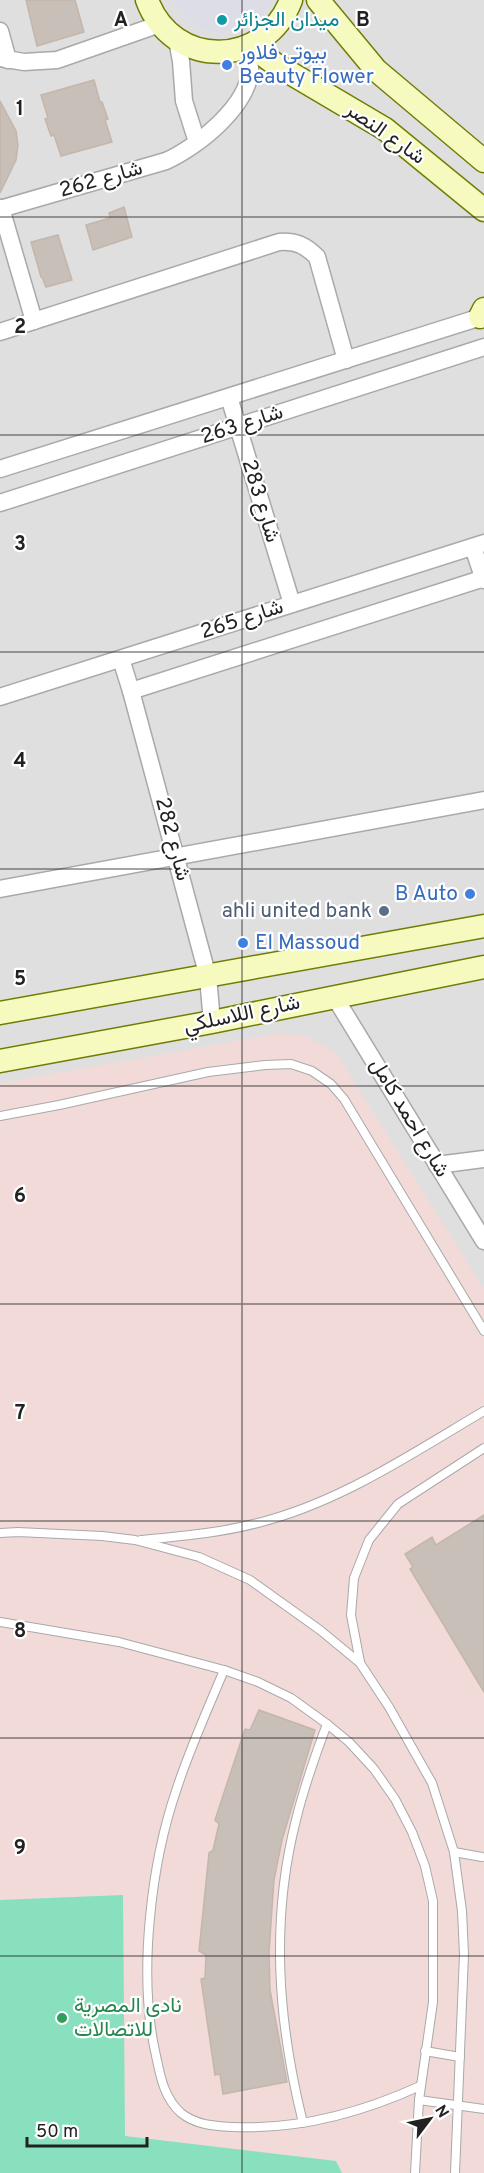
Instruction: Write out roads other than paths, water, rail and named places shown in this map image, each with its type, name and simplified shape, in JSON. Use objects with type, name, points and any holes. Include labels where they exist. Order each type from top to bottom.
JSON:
[{"type":"main road","points":[[147,0],[160,24],[177,40],[199,50],[223,52],[248,47],[271,33],[285,15],[291,0]]},
{"type":"main road","name":"شارع النصر","points":[[318,0],[376,70],[484,161]]},
{"type":"main road","name":"شارع النصر","points":[[248,47],[385,129],[484,210]]},
{"type":"main road","name":"شارع اللاسلكي","points":[[0,1013],[484,926]]},
{"type":"main road","name":"شارع اللاسلكي","points":[[0,1060],[212,1022],[484,967]]},
{"type":"street","points":[[0,31],[4,59],[41,62],[57,60],[160,24]]},
{"type":"street","points":[[177,40],[184,101],[197,142]]},
{"type":"street","name":"شارع 262","points":[[0,208],[166,161],[185,153],[216,128],[238,101],[250,68],[248,47]]},
{"type":"street","points":[[0,208],[34,321]]},
{"type":"street","points":[[0,332],[279,242],[294,241],[307,247],[317,257],[346,360]]},
{"type":"street","name":"شارع 263","points":[[0,469],[346,360],[483,314]]},
{"type":"street","name":"شارع 263","points":[[0,503],[484,347]]},
{"type":"street","name":"شارع 283","points":[[229,397],[292,604]]},
{"type":"street","points":[[478,545],[484,579]]},
{"type":"street","name":"شارع 265","points":[[0,697],[478,545]]},
{"type":"street","name":"شارع 265","points":[[131,691],[484,579]]},
{"type":"street","name":"شارع 282","points":[[121,659],[177,856],[208,977],[212,1022]]},
{"type":"street","points":[[0,889],[484,800]]},
{"type":"street","name":"شارع احمد كامل","points":[[334,996],[484,1241]]},
{"type":"street","points":[[437,1165],[484,1159]]},
{"type":"lane","points":[[0,1116],[208,1072],[291,1064],[312,1071],[331,1084],[344,1099],[484,1331]]},
{"type":"lane","points":[[135,1540],[199,1535],[272,1519],[332,1497],[388,1468],[484,1411]]},
{"type":"lane","points":[[360,1663],[351,1615],[354,1578],[369,1540],[398,1504],[484,1448]]},
{"type":"lane","points":[[0,1533],[102,1536],[135,1540],[199,1557],[250,1580],[320,1629],[360,1663],[389,1707],[432,1783],[454,1852],[463,1932],[455,2173]]},
{"type":"lane","points":[[0,1622],[120,1642],[224,1670],[258,1682],[291,1698],[327,1724],[349,1742],[374,1769],[395,1799],[412,1832],[425,1866],[433,1901],[433,2002],[420,2086],[415,2173]]},
{"type":"lane","points":[[224,1670],[177,1787],[162,1844],[152,1910],[148,1949],[149,2026],[166,2093],[172,2103],[187,2117],[204,2124],[253,2127],[303,2123],[363,2109],[420,2086]]},
{"type":"lane","points":[[303,2123],[291,2073],[283,2023],[279,1972],[280,1921],[286,1870],[296,1820],[309,1772],[327,1724]]},
{"type":"lane","points":[[454,1852],[482,1857]]},
{"type":"lane","points":[[425,2051],[460,2057]]},
{"type":"lane","points":[[419,2100],[484,2109]]},
{"type":"place","name":"ميدان الجزائر","points":[[222,20]]},
{"type":"place","name":"بيوتى فلاور Beauty Flower","points":[[227,65]]},
{"type":"place","name":"B Auto","points":[[470,894]]},
{"type":"place","name":"ahli united bank","points":[[384,911]]},
{"type":"place","name":"El Massoud","points":[[243,943]]},
{"type":"place","name":"نادى المصرية للاتصالات","points":[[62,2018]]}]
